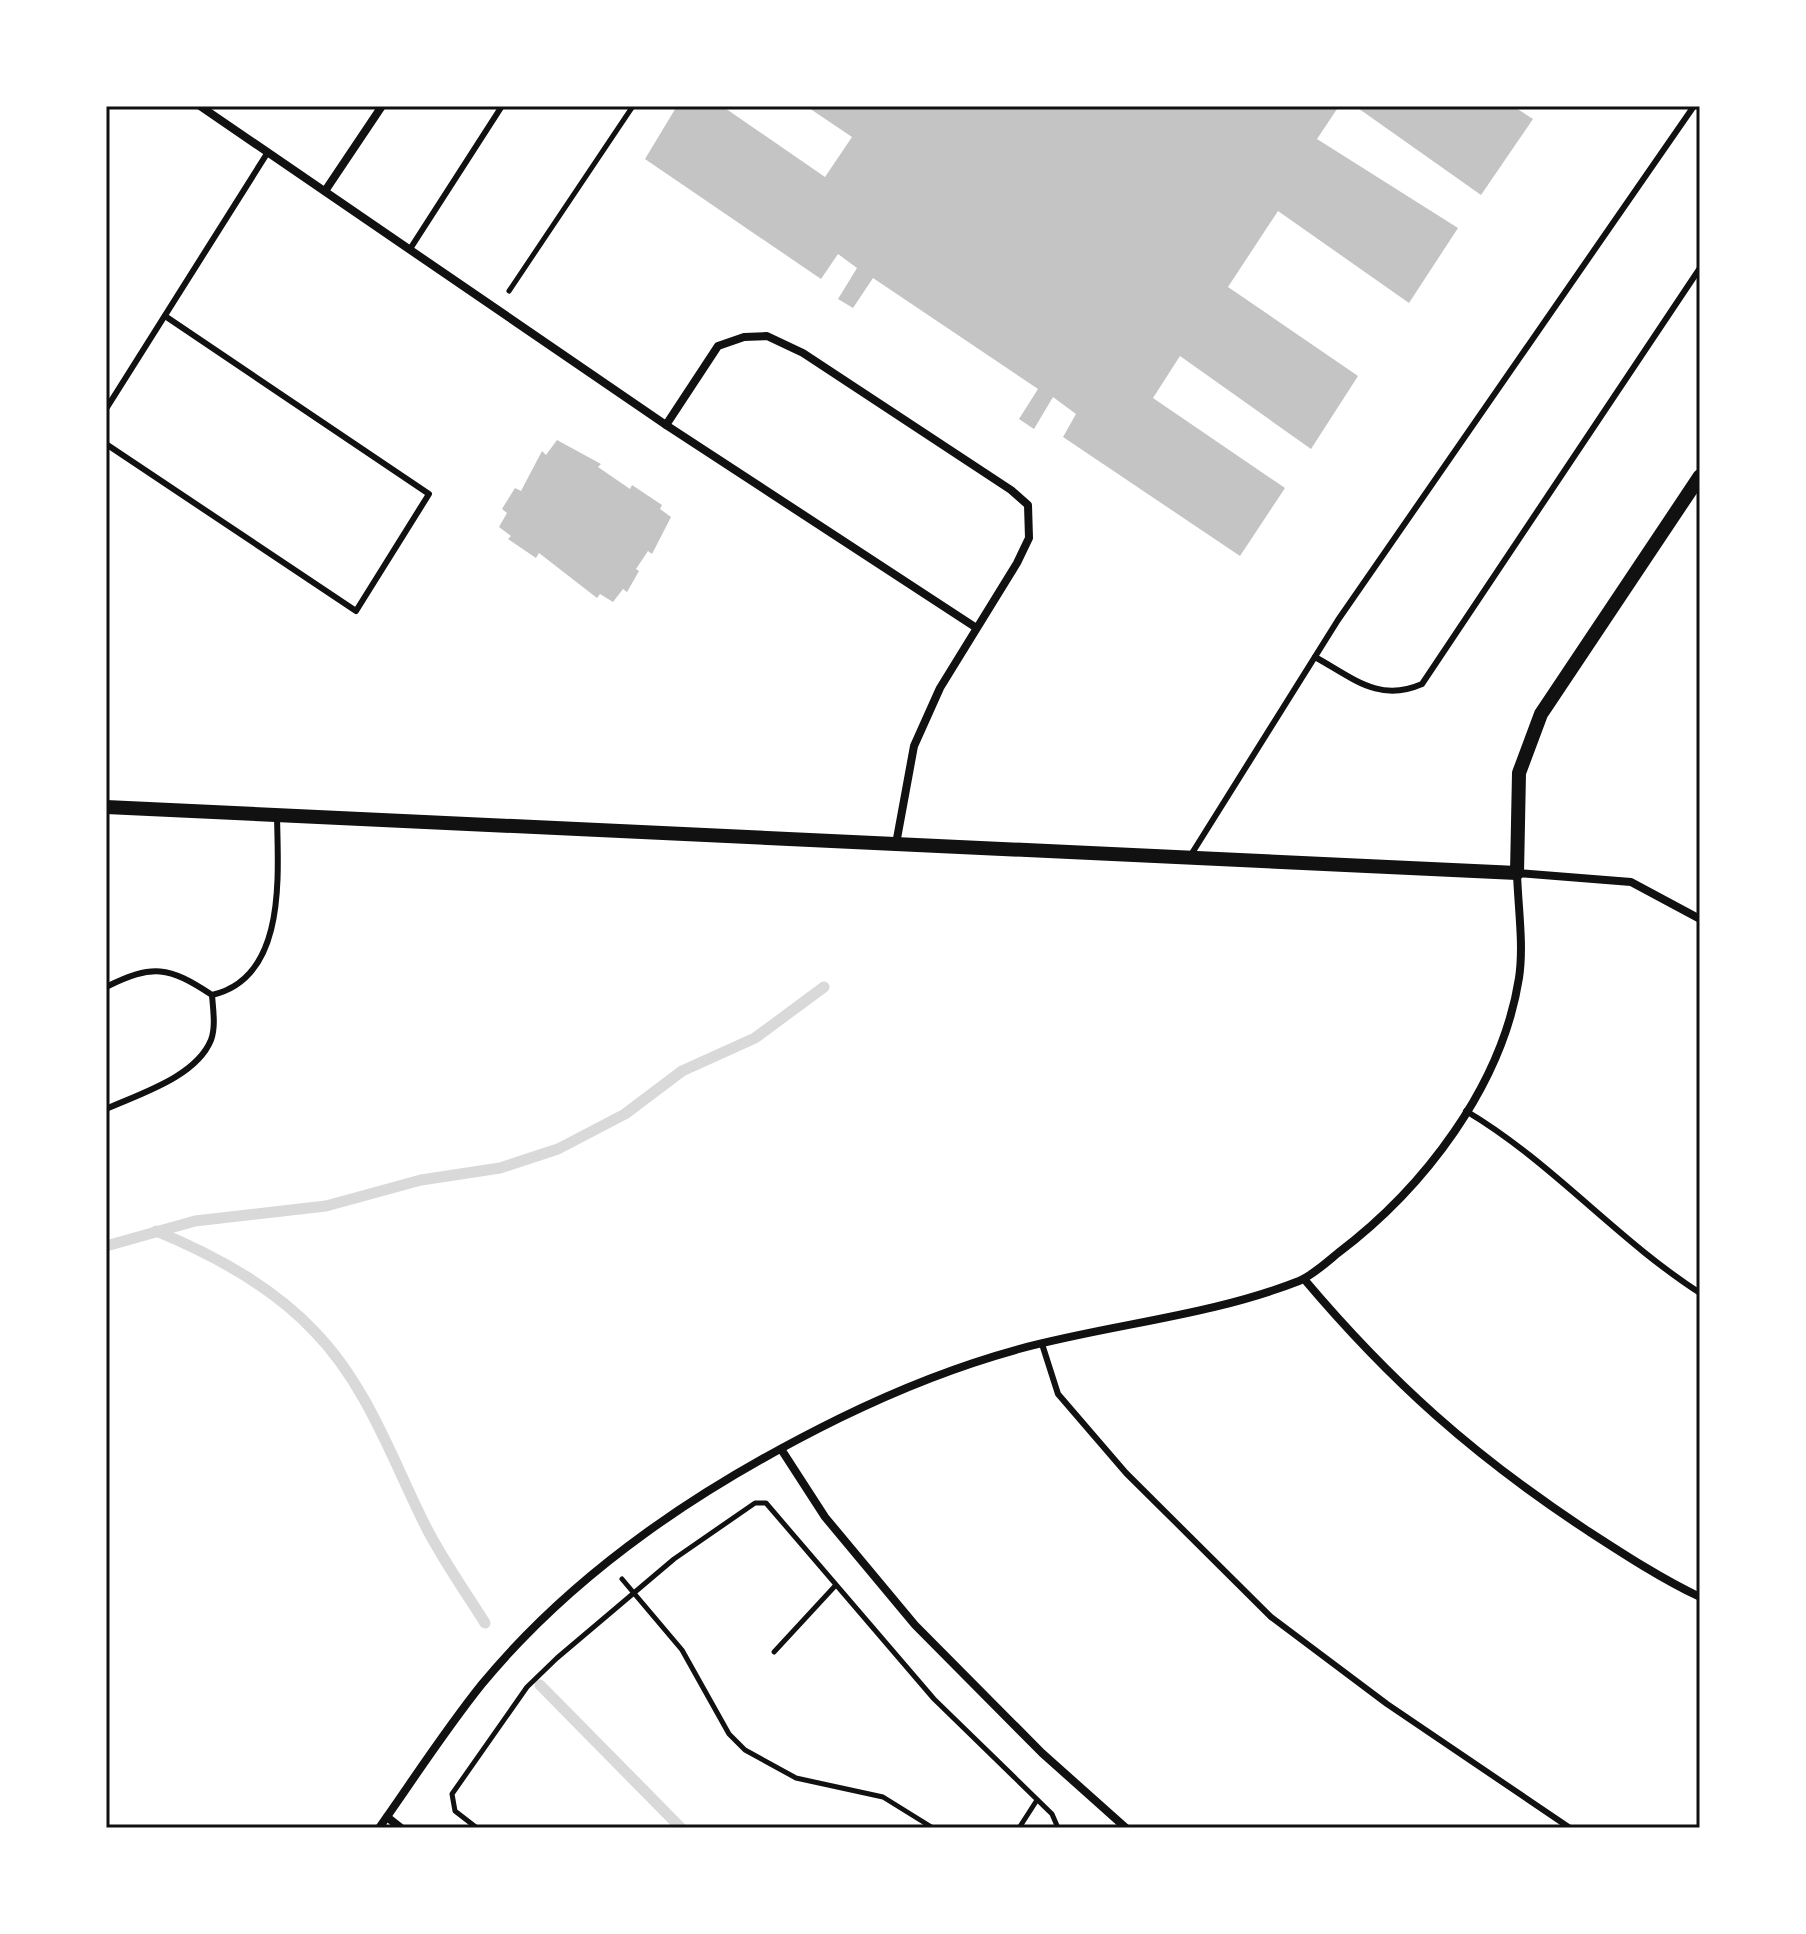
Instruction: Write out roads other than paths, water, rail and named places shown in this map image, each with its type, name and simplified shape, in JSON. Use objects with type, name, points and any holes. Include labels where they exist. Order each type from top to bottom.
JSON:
[{"type":"street","points":[[200,106],[666,425],[975,627]]},
{"type":"street","points":[[325,191],[382,106]]},
{"type":"street","points":[[666,425],[718,346],[744,337],[767,336],[803,353],[1011,490],[1028,505],[1029,538],[1017,563],[940,688],[914,746],[896,844]]},
{"type":"street","points":[[379,1828],[483,1683],[528,1634],[607,1562],[726,1478],[917,1382],[1042,1344],[1242,1300],[1304,1279],[1393,1206],[1438,1155],[1466,1111],[1504,1038],[1519,975],[1519,773],[1541,714],[1700,476]]},
{"type":"street","points":[[106,807],[1517,873],[1631,882],[1700,919]]},
{"type":"street","points":[[1304,1279],[1361,1347],[1465,1444],[1531,1493],[1607,1543],[1700,1597]]},
{"type":"street","points":[[781,1449],[825,1517],[915,1625],[1042,1753],[1126,1828]]},
{"type":"street","points":[[387,1817],[401,1828]]},
{"type":"lane","points":[[410,249],[502,106]]},
{"type":"lane","points":[[1189,858],[1315,657],[1694,106]]},
{"type":"lane","points":[[106,409],[268,152]]},
{"type":"lane","points":[[1315,657],[1378,691],[1401,693],[1422,684],[1700,268]]},
{"type":"lane","points":[[106,444],[356,611],[429,494],[165,316]]},
{"type":"lane","points":[[212,995],[246,981],[267,941],[278,897],[277,816]]},
{"type":"lane","points":[[106,987],[151,968],[173,974],[212,995]]},
{"type":"lane","points":[[106,1109],[177,1075],[202,1054],[213,1030],[212,995]]},
{"type":"lane","points":[[1466,1111],[1529,1152],[1616,1232],[1700,1293]]},
{"type":"lane","points":[[1042,1344],[1058,1394],[1126,1473],[1271,1617],[1387,1704],[1570,1828]]},
{"type":"waterway","points":[[106,1246],[195,1221],[326,1206],[421,1180],[500,1168],[558,1149],[625,1114],[682,1071],[755,1038],[824,987]]},
{"type":"waterway","points":[[156,1231],[220,1261],[260,1286],[297,1315],[333,1352],[364,1399],[446,1563],[485,1623]]},
{"type":"waterway","points":[[540,1685],[681,1828]]}]
